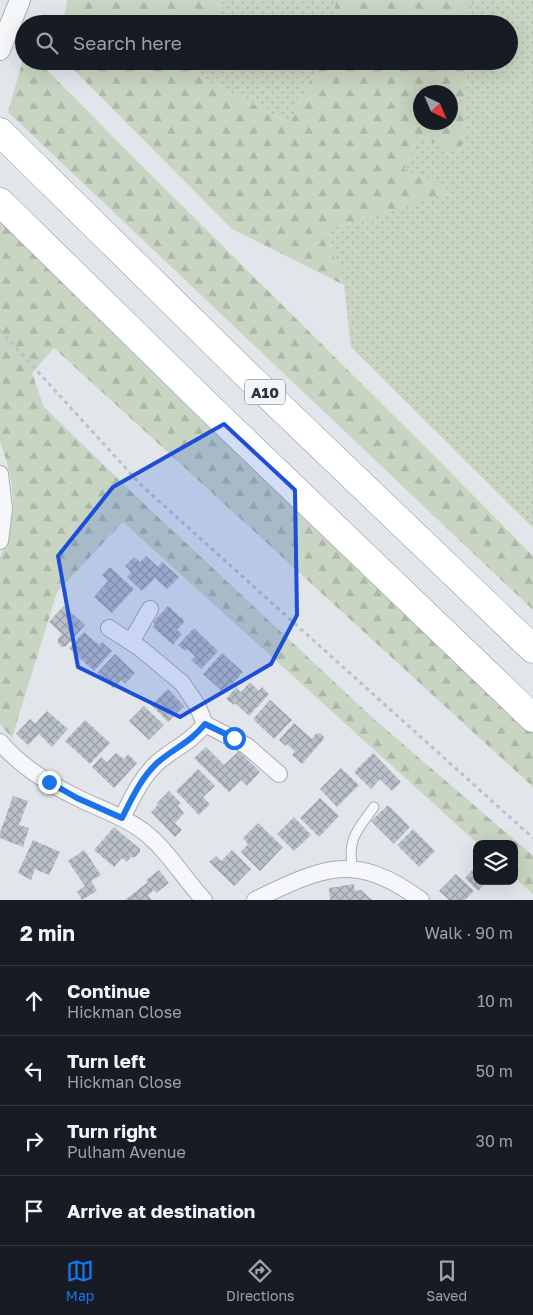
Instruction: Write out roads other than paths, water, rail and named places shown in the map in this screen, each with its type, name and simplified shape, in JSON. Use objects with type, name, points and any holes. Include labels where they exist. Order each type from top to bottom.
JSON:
[{"type":"highway","name":"A10","points":[[0,132],[246,374],[533,649]]},
{"type":"highway","points":[[0,202],[212,410],[533,718]]},
{"type":"street","points":[[0,50],[20,0]]},
{"type":"street","points":[[0,474],[4,509],[0,540]]},
{"type":"street","points":[[131,642],[150,609]]},
{"type":"street","points":[[109,628],[131,642],[182,683],[205,724],[247,746],[279,774]]},
{"type":"street","points":[[122,818],[149,771],[158,762],[190,740],[205,724]]},
{"type":"street","points":[[0,742],[20,763],[49,782],[77,798],[122,818],[143,831],[161,848],[204,900]]},
{"type":"street","points":[[255,900],[296,880],[322,871],[339,868],[375,874],[390,880],[421,900]]},
{"type":"lane","points":[[352,869],[350,857],[354,834],[374,807]]}]
